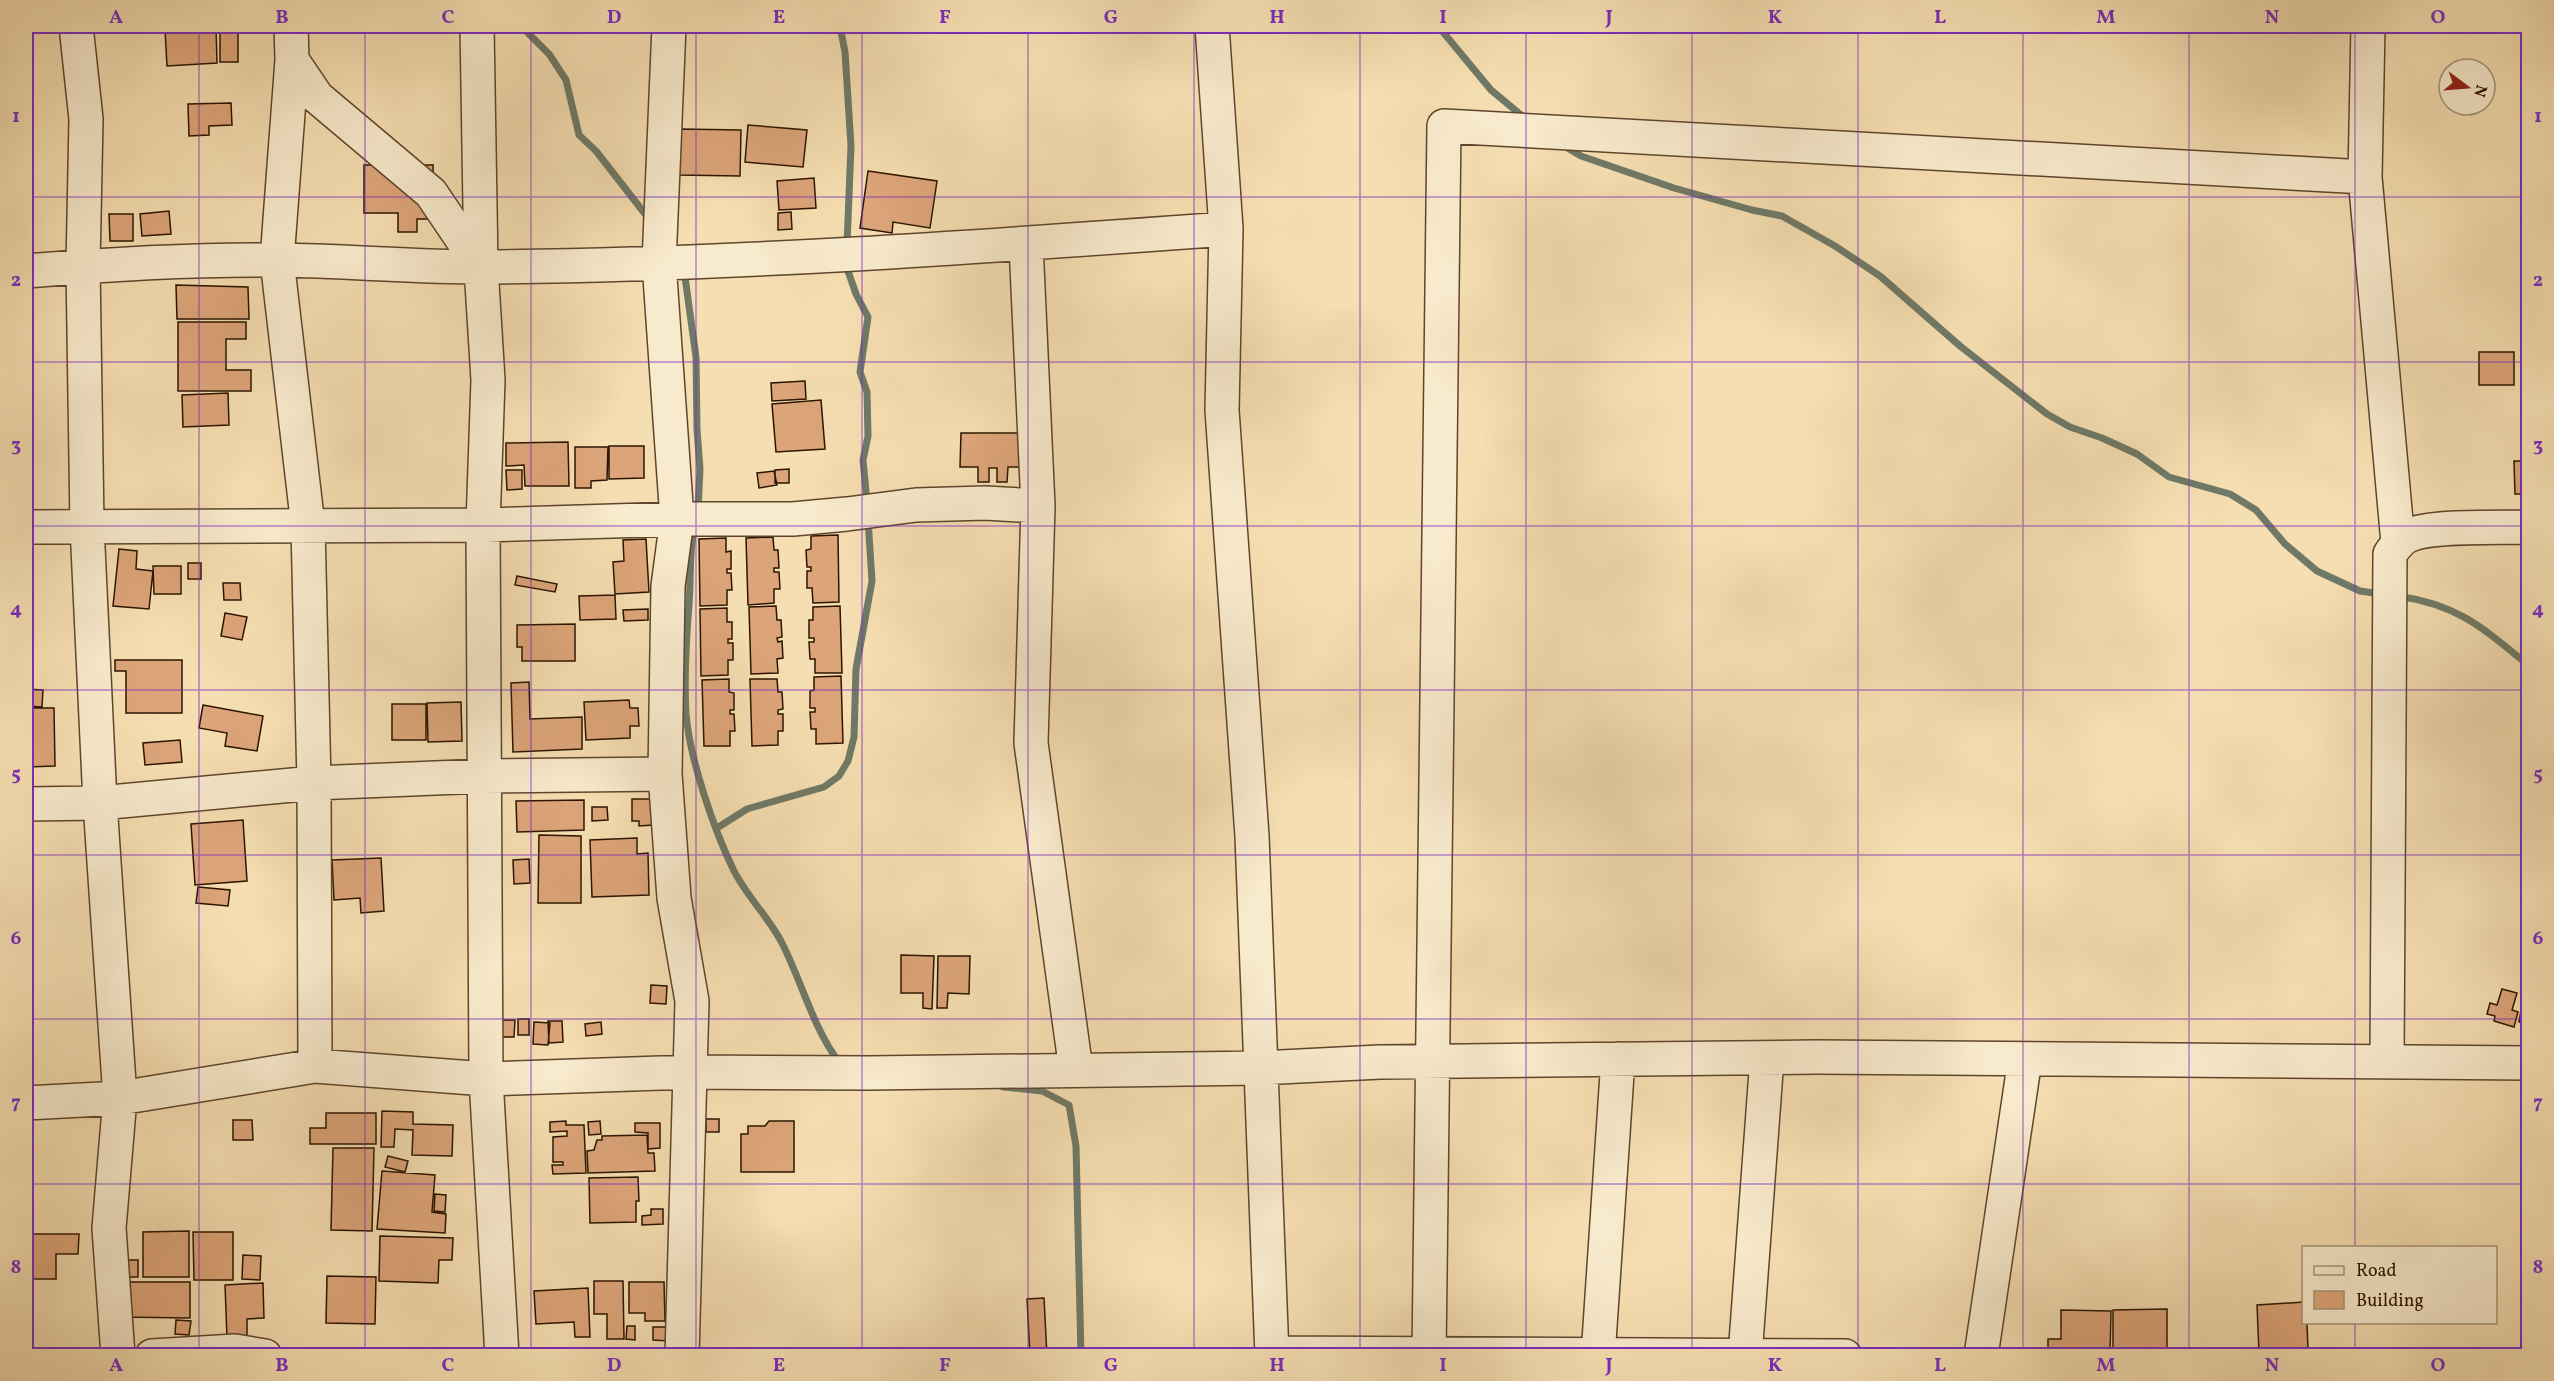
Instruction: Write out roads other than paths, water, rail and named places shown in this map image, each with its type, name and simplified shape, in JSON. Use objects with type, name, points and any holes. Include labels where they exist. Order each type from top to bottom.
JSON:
[{"type":"street","points":[[76,26],[86,119],[83,266],[87,526],[100,803],[120,1098],[109,1228],[118,1356]]},
{"type":"street","points":[[291,26],[292,60],[277,260],[308,526],[314,783],[315,1066]]},
{"type":"street","points":[[477,26],[481,267],[488,380],[483,525],[486,1079],[502,1356]]},
{"type":"street","points":[[669,26],[659,263],[677,519],[668,586],[665,774],[674,898],[692,1000],[682,1356]]},
{"type":"street","points":[[1212,26],[1226,229],[1222,410],[1252,836],[1272,1354],[1845,1356]]},
{"type":"street","points":[[2368,26],[2365,177],[2398,543]]},
{"type":"street","points":[[292,60],[317,97],[430,193],[481,267]]},
{"type":"street","points":[[1429,1355],[1444,126],[2365,177]]},
{"type":"street","points":[[26,271],[83,266],[277,260],[481,267],[659,263],[927,251],[1226,229]]},
{"type":"street","points":[[1026,244],[1038,506],[1030,743],[1076,1070]]},
{"type":"street","points":[[26,527],[483,525],[677,519],[793,519],[916,505],[984,503],[1038,506]]},
{"type":"street","points":[[2387,1062],[2390,554],[2398,543],[2410,535],[2430,530],[2529,527]]},
{"type":"street","points":[[26,804],[100,803],[314,783],[484,776],[665,774]]},
{"type":"street","points":[[1745,1355],[1767,1058]]},
{"type":"street","points":[[1598,1355],[1618,1059]]},
{"type":"street","points":[[26,1103],[120,1098],[315,1066],[486,1079],[690,1072],[870,1073],[1262,1068],[1434,1061],[1618,1059],[2529,1063]]},
{"type":"street","points":[[1981,1356],[2025,1059]]},
{"type":"street","points":[[152,1356],[236,1351],[265,1356]]},
{"type":"waterway","points":[[521,26],[549,54],[566,80],[579,135],[596,151],[649,219]]},
{"type":"waterway","points":[[840,26],[845,52],[851,146],[847,245]]},
{"type":"waterway","points":[[1438,26],[1491,90],[1526,119]]},
{"type":"waterway","points":[[1564,146],[1581,156],[1674,188],[1782,216],[1835,246],[1880,276],[1960,346],[2047,414],[2070,427],[2137,454],[2169,477],[2230,494],[2256,510],[2285,544],[2317,571],[2360,591],[2381,594]]},
{"type":"waterway","points":[[848,262],[848,271],[856,294],[868,317],[860,372],[867,392],[868,436],[863,460],[867,502]]},
{"type":"waterway","points":[[682,272],[685,277],[696,357],[700,469],[698,511]]},
{"type":"waterway","points":[[717,828],[747,809],[824,787],[839,776],[848,761],[854,737],[856,669],[872,581],[868,519]]},
{"type":"waterway","points":[[694,528],[685,687],[686,714],[692,752],[711,815],[734,871],[782,943],[822,1035],[839,1062]]},
{"type":"waterway","points":[[2398,596],[2438,605],[2454,612],[2483,629],[2528,665]]},
{"type":"waterway","points":[[1003,1087],[1042,1091],[1069,1105],[1076,1146],[1081,1356]]}]
